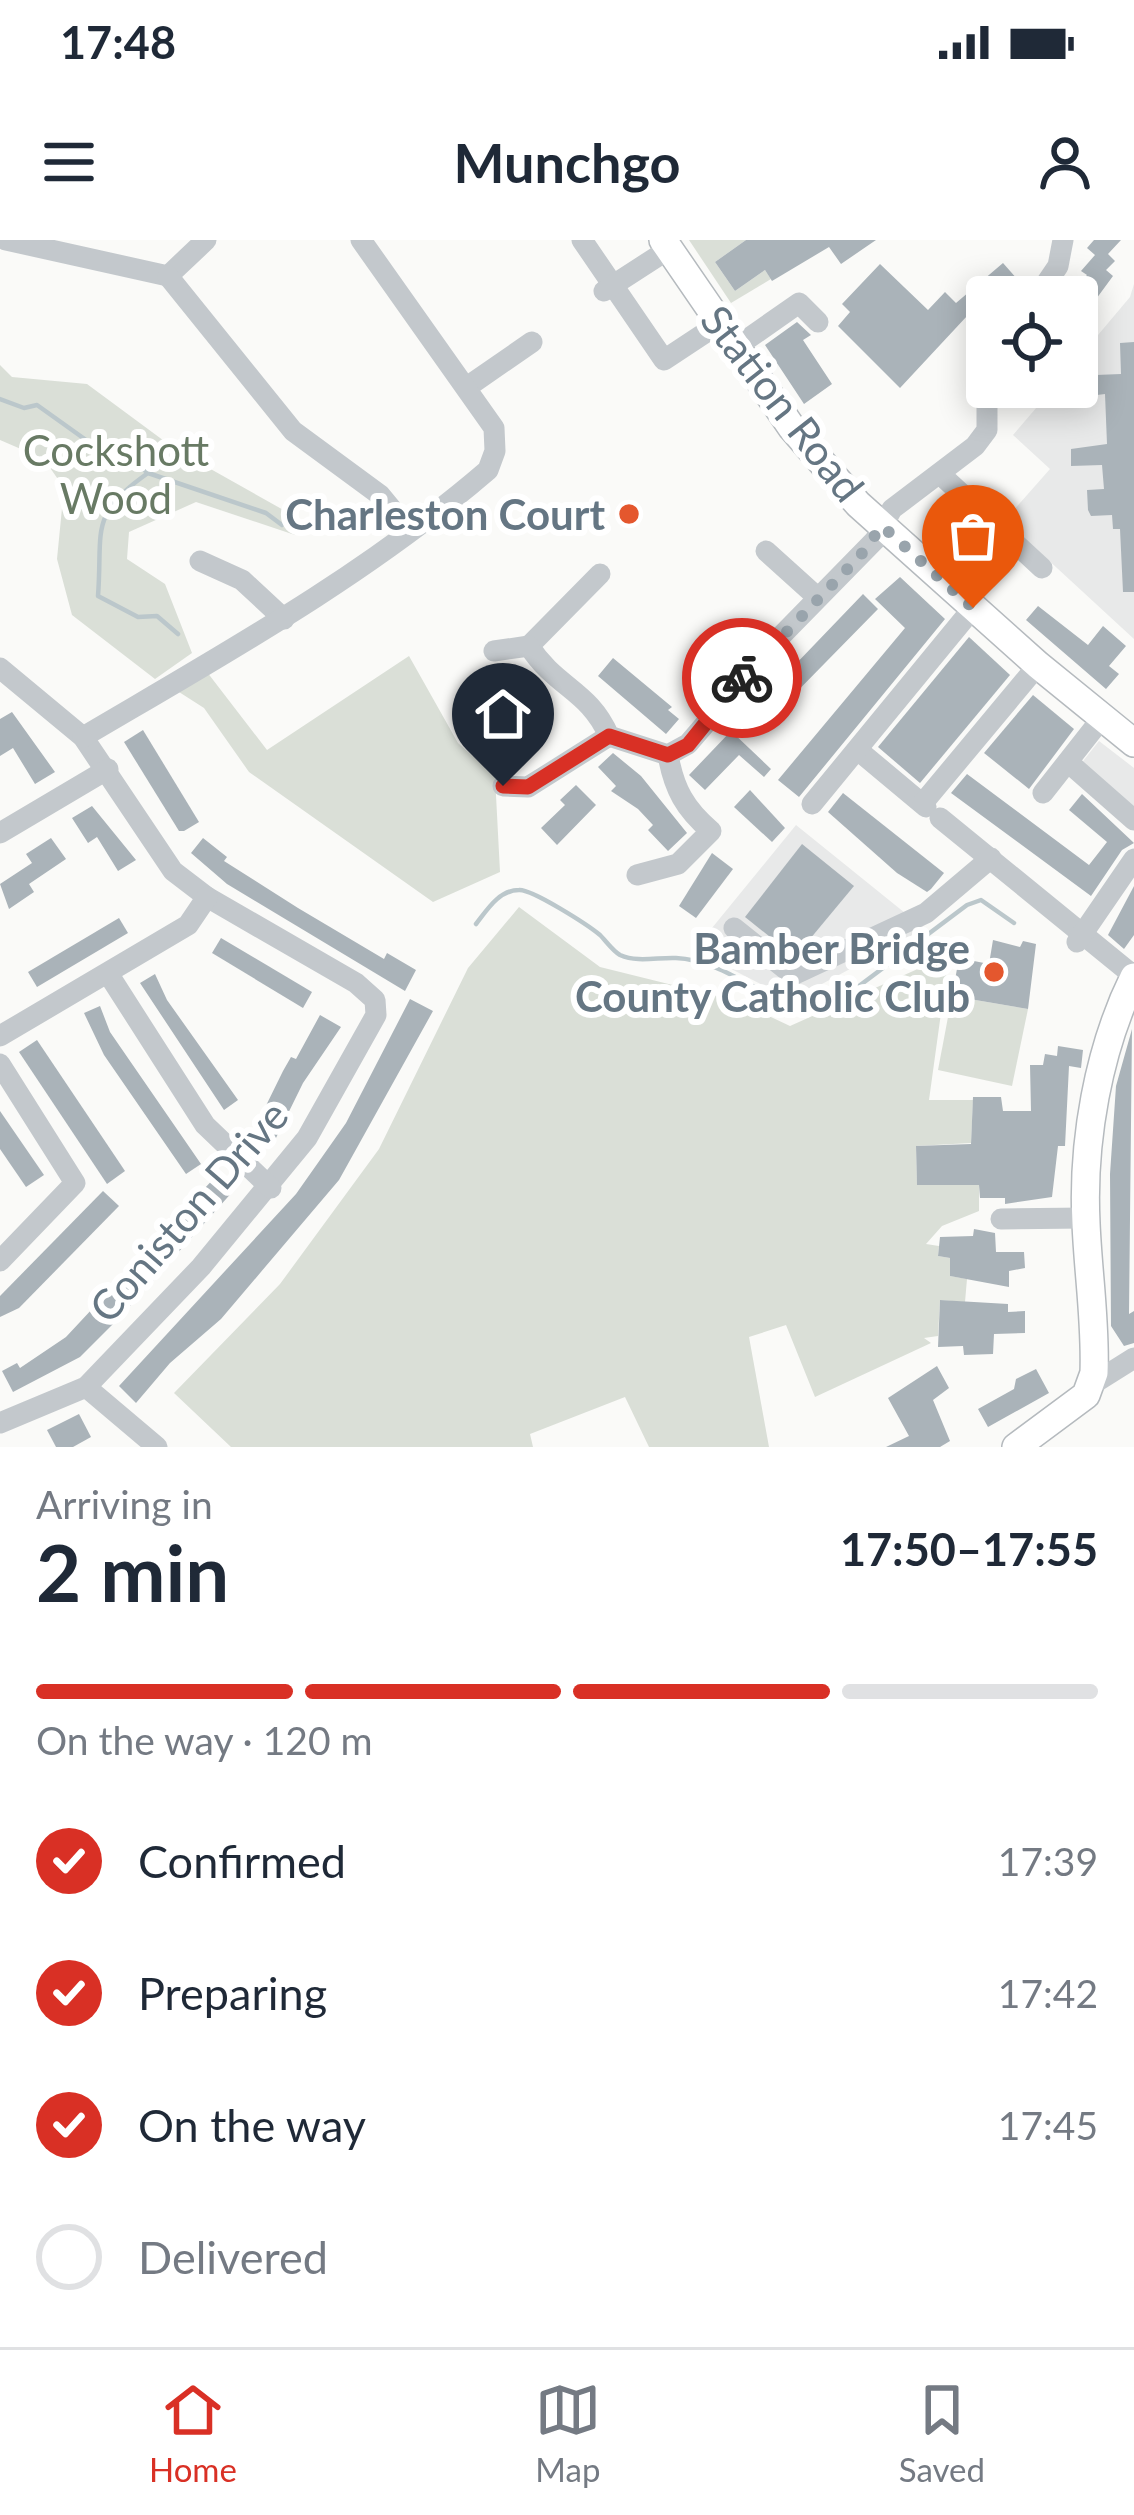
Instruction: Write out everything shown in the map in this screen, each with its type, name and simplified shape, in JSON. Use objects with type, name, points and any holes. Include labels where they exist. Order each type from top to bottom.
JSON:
[{"type":"main road","name":"Station Road","points":[[666,244],[792,428],[882,526],[1134,743]]},
{"type":"main road","points":[[1016,1447],[1091,1385],[1095,1346],[1085,1218],[1098,1088],[1110,1034],[1134,976]]},
{"type":"street","points":[[6,240],[168,276],[293,431],[380,495],[409,530]]},
{"type":"street","points":[[168,276],[206,240]]},
{"type":"street","points":[[82,737],[198,664],[284,619],[488,470],[495,452],[494,428],[361,240]]},
{"type":"street","points":[[582,240],[608,289],[664,360],[720,323]]},
{"type":"street","points":[[1051,276],[1063,240]]},
{"type":"street","points":[[608,289],[666,244]]},
{"type":"street","points":[[736,347],[799,303],[818,322]]},
{"type":"street","points":[[467,387],[532,342]]},
{"type":"street","points":[[529,646],[561,685],[594,703],[609,736],[668,755],[688,745],[860,556],[892,509],[940,474],[987,430],[987,408]]},
{"type":"street","points":[[940,474],[1042,568]]},
{"type":"street","points":[[766,551],[818,597]]},
{"type":"street","points":[[200,561],[242,580],[284,619]]},
{"type":"street","points":[[494,651],[529,646],[600,574]]},
{"type":"street","points":[[812,804],[973,608]]},
{"type":"street","points":[[930,809],[1038,665]]},
{"type":"street","name":"Coniston Drive","points":[[0,668],[82,737],[173,871],[207,897],[376,1000],[376,1015],[338,1088],[271,1188],[86,1387],[0,1424]]},
{"type":"street","points":[[1043,793],[1102,718]]},
{"type":"street","points":[[503,786],[528,787],[609,736]]},
{"type":"street","points":[[859,751],[991,858],[1078,938],[1134,976]]},
{"type":"street","points":[[668,755],[674,786],[690,813],[711,831],[737,837]]},
{"type":"street","points":[[1068,762],[1134,820]]},
{"type":"street","points":[[0,832],[107,769]]},
{"type":"street","points":[[528,787],[532,811]]},
{"type":"street","points":[[637,875],[678,864],[711,831]]},
{"type":"street","points":[[734,928],[794,975],[926,913],[991,858]]},
{"type":"street","points":[[1078,938],[1134,859]]},
{"type":"street","points":[[0,1036],[188,925],[207,897]]},
{"type":"street","points":[[109,975],[205,1125],[271,1188]]},
{"type":"street","points":[[0,1064],[75,1183],[0,1261]]},
{"type":"street","points":[[1001,1219],[1085,1218]]},
{"type":"street","points":[[1091,1385],[1134,1358]]},
{"type":"street","points":[[86,1387],[157,1447]]},
{"type":"shaded area","points":[[1134,284],[1134,639],[1005,520],[1050,469],[1013,435],[1036,408],[1098,408],[1098,335],[1130,297]]},
{"type":"shaded area","points":[[1099,741],[1134,768],[1134,820],[1076,770]]},
{"type":"shaded area","points":[[796,825],[910,917],[968,891],[908,938],[792,1000],[694,950]]},
{"type":"green space","points":[[689,240],[746,240],[715,262],[735,291],[765,270],[771,279],[731,303]]},
{"type":"green space","name":"Cockshott Wood","points":[[0,365],[12,377],[87,384],[175,449],[303,521],[295,535],[196,502],[129,532],[127,559],[165,584],[192,653],[155,679],[72,615],[57,559],[64,488],[44,459],[0,440]]},
{"type":"green space","points":[[409,656],[458,743],[495,776],[500,872],[433,902],[249,772],[204,708],[179,692],[207,672],[267,750]]},
{"type":"green space","points":[[519,907],[600,967],[737,1001],[790,1026],[949,955],[929,1100],[973,1100],[971,1143],[916,1146],[917,1184],[979,1185],[979,1211],[942,1226],[926,1244],[939,1246],[938,1256],[950,1258],[950,1276],[967,1279],[965,1302],[940,1300],[938,1336],[924,1338],[931,1343],[815,1397],[786,1325],[749,1337],[769,1447],[649,1447],[625,1397],[530,1434],[533,1447],[231,1447],[174,1393],[280,1284],[379,1149],[468,968]]},
{"type":"green space","points":[[952,996],[1028,1009],[1012,1086],[938,1070]]},
{"type":"building","points":[[746,240],[876,240],[841,264],[829,247],[772,281],[765,270],[735,291],[715,262]]},
{"type":"building","points":[[1094,240],[1121,240],[1108,254],[1115,261],[1106,270],[1113,276],[1098,296],[1098,276],[1081,271],[1095,255],[1087,248]]},
{"type":"building","points":[[1003,263],[1015,276],[988,276]]},
{"type":"building","points":[[880,264],[928,310],[945,292],[956,303],[966,294],[966,317],[900,388],[838,326],[850,312],[842,304]]},
{"type":"building","points":[[797,322],[811,335],[803,340],[832,384],[804,404],[765,345]]},
{"type":"building","points":[[1134,342],[1134,592],[1123,592],[1120,529],[1113,529],[1112,515],[1091,516],[1088,510],[1087,490],[1104,489],[1102,465],[1071,466],[1071,449],[1107,444],[1105,394],[1098,395],[1098,375],[1121,374],[1120,343]]},
{"type":"building","points":[[900,577],[945,619],[799,797],[778,780],[905,628],[875,599]]},
{"type":"building","points":[[863,594],[878,609],[773,716],[778,721],[769,730],[763,727],[747,712],[773,685],[769,682],[786,664],[791,669]]},
{"type":"building","points":[[1038,606],[1088,645],[1103,626],[1126,646],[1109,666],[1119,674],[1106,689],[1026,620]]},
{"type":"building","points":[[969,637],[1010,675],[920,783],[878,747]]},
{"type":"building","points":[[613,658],[672,707],[668,710],[679,719],[666,734],[598,676]]},
{"type":"building","points":[[1033,695],[1074,729],[1029,789],[984,753]]},
{"type":"building","points":[[12,712],[55,772],[35,784],[13,748],[0,756],[0,719]]},
{"type":"building","points":[[512,728],[527,743],[496,772],[480,757]]},
{"type":"building","points":[[143,730],[199,822],[184,831],[179,831],[124,742]]},
{"type":"building","points":[[731,731],[771,769],[764,777],[739,755],[705,790],[689,775]]},
{"type":"building","points":[[613,753],[641,776],[687,833],[668,851],[648,830],[653,825],[638,809],[611,791],[616,786],[598,767]]},
{"type":"building","points":[[967,774],[1089,865],[1107,842],[1069,810],[1082,794],[1134,843],[1122,850],[1091,896],[951,793]]},
{"type":"building","points":[[576,785],[596,805],[557,845],[541,828],[565,805],[560,800]]},
{"type":"building","points":[[750,790],[785,828],[772,842],[734,807]]},
{"type":"building","points":[[843,793],[944,873],[931,889],[927,892],[897,873],[828,812]]},
{"type":"building","points":[[92,806],[136,860],[118,871],[97,837],[88,843],[72,818]]},
{"type":"building","points":[[51,838],[66,859],[29,884],[34,892],[9,909],[0,884],[32,863],[26,854]]},
{"type":"building","points":[[203,838],[227,857],[224,861],[298,908],[384,959],[387,953],[416,970],[405,991],[227,884],[191,853]]},
{"type":"building","points":[[802,844],[854,886],[795,957],[745,917]]},
{"type":"building","points":[[712,853],[733,869],[696,918],[679,906]]},
{"type":"building","points":[[1134,886],[1134,935],[1124,949],[1108,935]]},
{"type":"building","points":[[119,918],[128,933],[37,987],[28,972]]},
{"type":"building","points":[[221,938],[312,992],[303,1008],[212,953]]},
{"type":"building","name":"Bamber Bridge County Catholic Club","points":[[993,940],[1020,947],[1023,941],[1036,944],[1028,1009],[952,996],[959,958],[989,964]]},
{"type":"building","points":[[155,974],[167,1000],[238,1100],[224,1110],[140,983]]},
{"type":"building","points":[[410,999],[433,1011],[339,1180],[221,1319],[170,1363],[136,1403],[119,1386],[296,1194],[346,1123]]},
{"type":"building","points":[[100,1006],[110,1032],[201,1164],[186,1174],[104,1055],[84,1013]]},
{"type":"building","points":[[320,1015],[341,1027],[303,1083],[273,1144],[254,1130],[291,1057],[296,1059]]},
{"type":"building","points":[[1132,1029],[1129,1314],[1134,1311],[1134,1343],[1124,1346],[1111,1326],[1110,1174],[1116,1086]]},
{"type":"building","points":[[37,1040],[125,1171],[107,1184],[19,1052]]},
{"type":"building","points":[[1058,1046],[1083,1050],[1081,1068],[1069,1066],[1065,1146],[1058,1146],[1052,1197],[1005,1204],[1005,1198],[980,1198],[979,1185],[917,1185],[916,1146],[971,1144],[973,1097],[1001,1097],[1003,1111],[1031,1111],[1030,1065],[1043,1065],[1045,1054],[1057,1056]]},
{"type":"building","points":[[0,1111],[44,1175],[26,1187],[0,1149]]},
{"type":"building","points":[[218,1174],[235,1189],[122,1315],[80,1357],[13,1392],[2,1371],[17,1363],[20,1368],[66,1337]]},
{"type":"building","points":[[103,1191],[119,1206],[19,1308],[0,1317],[0,1296]]},
{"type":"building","points":[[974,1229],[995,1233],[996,1252],[1024,1252],[1025,1268],[1009,1271],[1009,1287],[950,1276],[950,1258],[938,1256],[940,1237],[973,1236]]},
{"type":"building","points":[[940,1300],[1008,1304],[1008,1312],[1025,1311],[1025,1333],[994,1334],[993,1354],[964,1355],[963,1346],[938,1347]]},
{"type":"building","points":[[937,1366],[949,1388],[933,1400],[950,1441],[940,1447],[886,1447],[909,1436],[888,1398]]},
{"type":"building","points":[[1036,1369],[1049,1393],[988,1427],[978,1409],[1014,1389],[1016,1379]]},
{"type":"building","points":[[79,1414],[91,1437],[73,1447],[56,1447],[47,1430]]},
{"type":"waterway","points":[[0,399],[24,408],[37,405],[100,450],[132,460],[148,473],[107,513],[100,539],[98,596],[138,617],[157,616],[178,634]]},
{"type":"waterway","points":[[148,473],[266,513],[282,525]]},
{"type":"waterway","points":[[476,924],[500,897],[526,891],[584,924],[620,955],[710,965],[806,1010],[833,990],[859,986],[967,905],[981,900],[1014,923]]},
{"type":"way so far","points":[[742,678],[860,556],[882,526],[973,608]]},
{"type":"place","name":"Charleston Court","points":[[629,514]]},
{"type":"place","name":"Bamber Bridge County Catholic Club","points":[[994,972]]},
{"type":"route","points":[[503,786],[528,787],[553,776],[609,736],[668,755],[688,745],[742,678]]}]
